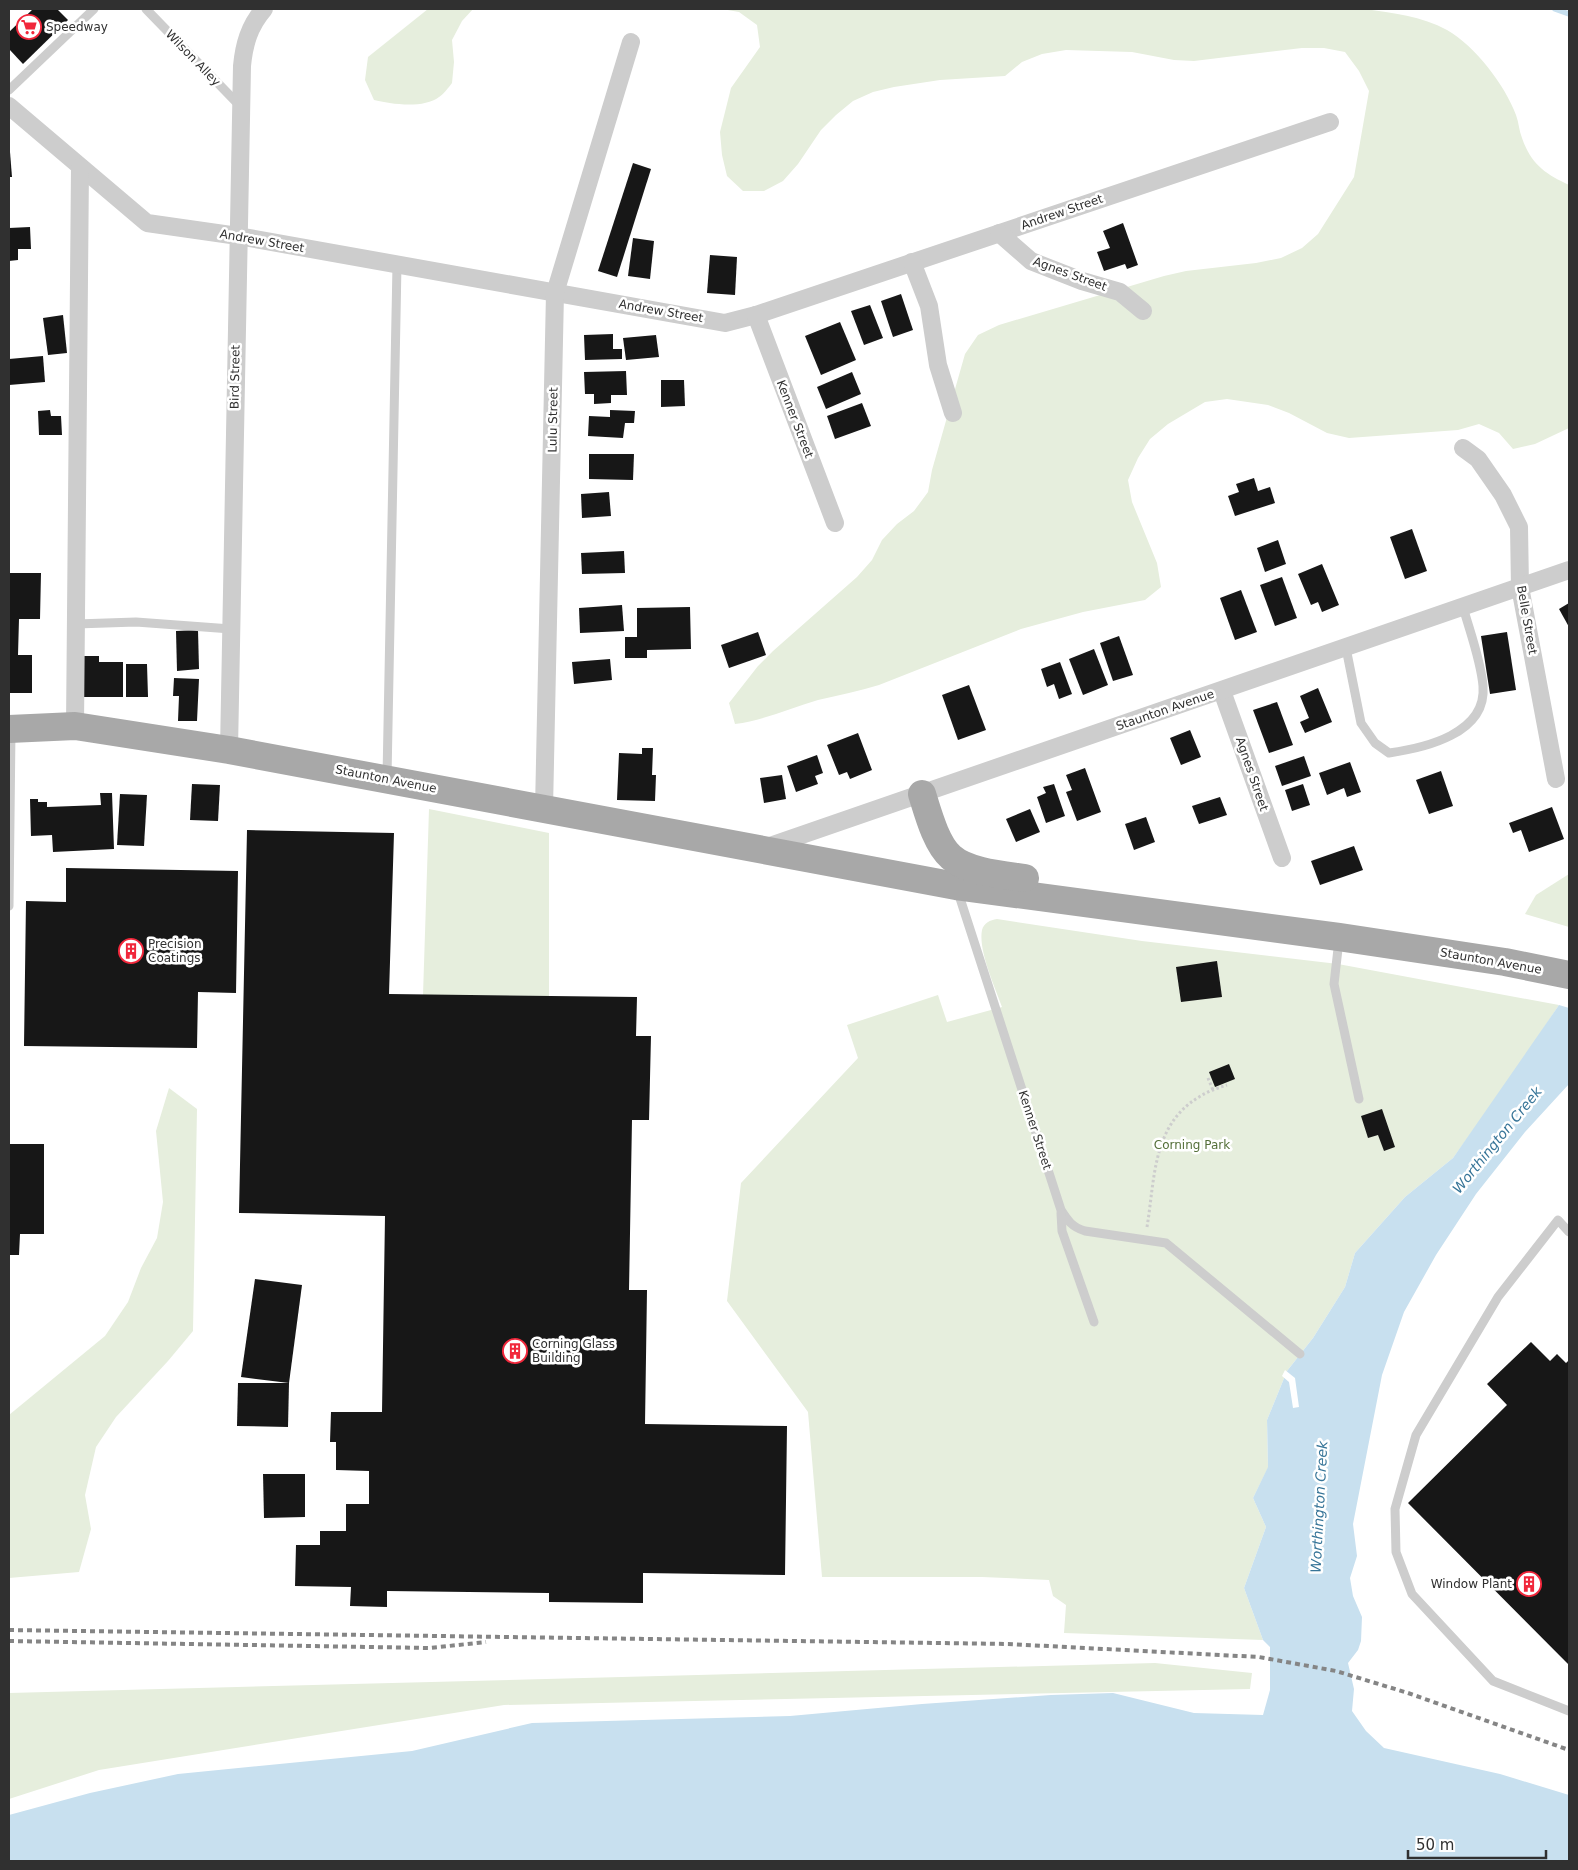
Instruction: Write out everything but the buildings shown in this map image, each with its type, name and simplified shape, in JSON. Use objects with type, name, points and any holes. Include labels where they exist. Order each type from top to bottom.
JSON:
[{"type":"main road","name":"Staunton Avenue","points":[[10,728],[75,726],[229,750],[956,886],[1339,937],[1505,962],[1569,975]]},
{"type":"main road","points":[[922,794],[933,830],[951,857],[966,866],[1105,892],[1154,912]]},
{"type":"main road","points":[[919,879],[933,830]]},
{"type":"street","name":"Bird Street","points":[[229,750],[242,66],[244,47],[251,29],[264,9]]},
{"type":"street","name":"Lulu Street","points":[[544,809],[555,293],[631,42]]},
{"type":"street","name":"Andrew Street","points":[[9,106],[147,223],[238,236],[725,323],[756,315],[1330,122]]},
{"type":"street","points":[[75,726],[80,166]]},
{"type":"street","name":"Agnes Street","points":[[999,233],[1031,261],[1082,282],[1120,292],[1143,311]]},
{"type":"street","points":[[912,262],[929,306],[938,365],[953,413]]},
{"type":"street","name":"Kenner Street","points":[[756,315],[835,524]]},
{"type":"street","name":"Belle Street","points":[[1463,448],[1478,459],[1503,495],[1519,527],[1520,587],[1556,779]]},
{"type":"street","name":"Staunton Avenue","points":[[761,849],[1569,570]]},
{"type":"street","name":"Agnes Street","points":[[1222,691],[1282,858]]},
{"type":"lane","points":[[9,90],[94,9]]},
{"type":"lane","name":"Wilson Alley","points":[[146,9],[241,107]]},
{"type":"lane","points":[[387,779],[397,264]]},
{"type":"lane","points":[[1346,648],[1361,722],[1375,743],[1389,753],[1416,749],[1450,736],[1471,722],[1480,708],[1484,687],[1463,607]]},
{"type":"lane","points":[[76,624],[136,622],[231,629]]},
{"type":"lane","points":[[9,906],[10,728]]},
{"type":"lane","name":"Kenner Street","points":[[956,886],[1061,1210],[1068,1222],[1076,1228],[1085,1231],[1166,1243],[1300,1354]]},
{"type":"lane","points":[[1339,937],[1334,984],[1359,1099]]},
{"type":"lane","points":[[1061,1210],[1062,1231],[1094,1322]]},
{"type":"lane","points":[[1569,1232],[1558,1220],[1498,1298],[1416,1435],[1395,1509],[1396,1552],[1412,1594],[1492,1681],[1569,1711]]},
{"type":"path","points":[[1208,1078],[1213,1090]]},
{"type":"path","points":[[1146,1240],[1160,1146],[1165,1132],[1172,1121],[1201,1095],[1227,1085]]},
{"type":"green space","points":[[428,9],[473,9],[462,21],[452,40],[454,62],[452,83],[441,96],[425,103],[398,104],[374,100],[365,80],[368,57]]},
{"type":"green space","points":[[722,9],[1365,9],[1407,16],[1437,25],[1458,37],[1488,67],[1511,103],[1521,135],[1534,161],[1553,177],[1569,185],[1569,428],[1535,444],[1513,449],[1499,433],[1479,424],[1458,430],[1349,438],[1327,433],[1289,413],[1268,405],[1227,399],[1205,402],[1168,424],[1150,439],[1138,458],[1128,480],[1132,502],[1157,563],[1161,587],[1145,600],[1083,612],[1021,629],[879,685],[818,700],[757,720],[735,724],[729,703],[758,666],[857,577],[872,560],[882,540],[897,524],[914,511],[928,492],[932,470],[965,354],[978,335],[999,325],[1164,276],[1186,271],[1256,263],[1281,258],[1302,248],[1318,234],[1354,177],[1369,91],[1359,71],[1345,52],[1324,48],[1302,48],[1194,61],[1174,60],[1132,52],[1066,50],[1042,54],[1022,62],[1005,76],[940,80],[873,92],[853,101],[836,115],[821,130],[798,164],[783,181],[764,191],[743,191],[727,176],[722,155],[720,132],[731,88],[760,47],[757,25],[739,12]]},
{"type":"green space","points":[[429,809],[549,833],[549,996],[423,995]]},
{"type":"green space","points":[[1569,874],[1569,927],[1525,914],[1536,895]]},
{"type":"green space","name":"Corning Park","points":[[997,919],[1142,941],[1338,964],[1559,1005],[1505,1086],[1453,1158],[1405,1197],[1355,1253],[1345,1287],[1313,1338],[1287,1371],[1267,1420],[1268,1468],[1253,1498],[1266,1527],[1244,1588],[1263,1640],[1064,1633],[1066,1605],[1053,1596],[1049,1580],[982,1577],[822,1577],[808,1412],[727,1301],[741,1183],[858,1058],[847,1025],[938,995],[947,1022],[1002,1007],[988,968],[981,938],[984,925]]},
{"type":"green space","points":[[169,1088],[197,1109],[193,1331],[116,1417],[96,1447],[85,1495],[91,1529],[79,1572],[9,1578],[9,1415],[105,1336],[128,1302],[141,1268],[157,1238],[163,1202],[156,1131]]},
{"type":"green space","points":[[1155,1663],[1252,1673],[1250,1689],[504,1705],[99,1770],[9,1799],[9,1693]]},
{"type":"water","points":[[1559,1005],[1569,1008],[1569,1084],[1525,1132],[1476,1194],[1436,1255],[1404,1312],[1382,1375],[1353,1524],[1357,1556],[1350,1578],[1353,1596],[1362,1617],[1361,1641],[1358,1650],[1348,1663],[1354,1689],[1352,1711],[1366,1731],[1384,1748],[1500,1774],[1569,1795],[1569,1861],[9,1861],[9,1815],[90,1793],[178,1774],[412,1751],[532,1723],[790,1716],[922,1704],[1051,1695],[1113,1693],[1194,1713],[1263,1715],[1270,1690],[1270,1647],[1263,1640],[1244,1588],[1266,1527],[1253,1498],[1268,1467],[1267,1420],[1287,1371],[1313,1338],[1345,1287],[1355,1253],[1405,1197],[1453,1158]]},
{"type":"pier","points":[[1285,1370],[1295,1378],[1299,1407],[1293,1408],[1289,1382],[1282,1376]]},
{"type":"waterway","name":"Worthington Creek","points":[[1555,9],[1569,14]]},
{"type":"railway","points":[[9,1630],[1008,1644],[1259,1657],[1336,1671],[1408,1693],[1569,1750]]},
{"type":"railway","points":[[9,1641],[430,1648],[486,1642]]},
{"type":"place","name":"Speedway","points":[[29,27]]},
{"type":"place","name":"Precision Coatings","points":[[131,951]]},
{"type":"place","name":"Corning Glass Building","points":[[515,1351]]},
{"type":"place","name":"Window Plant","points":[[1529,1584]]}]
